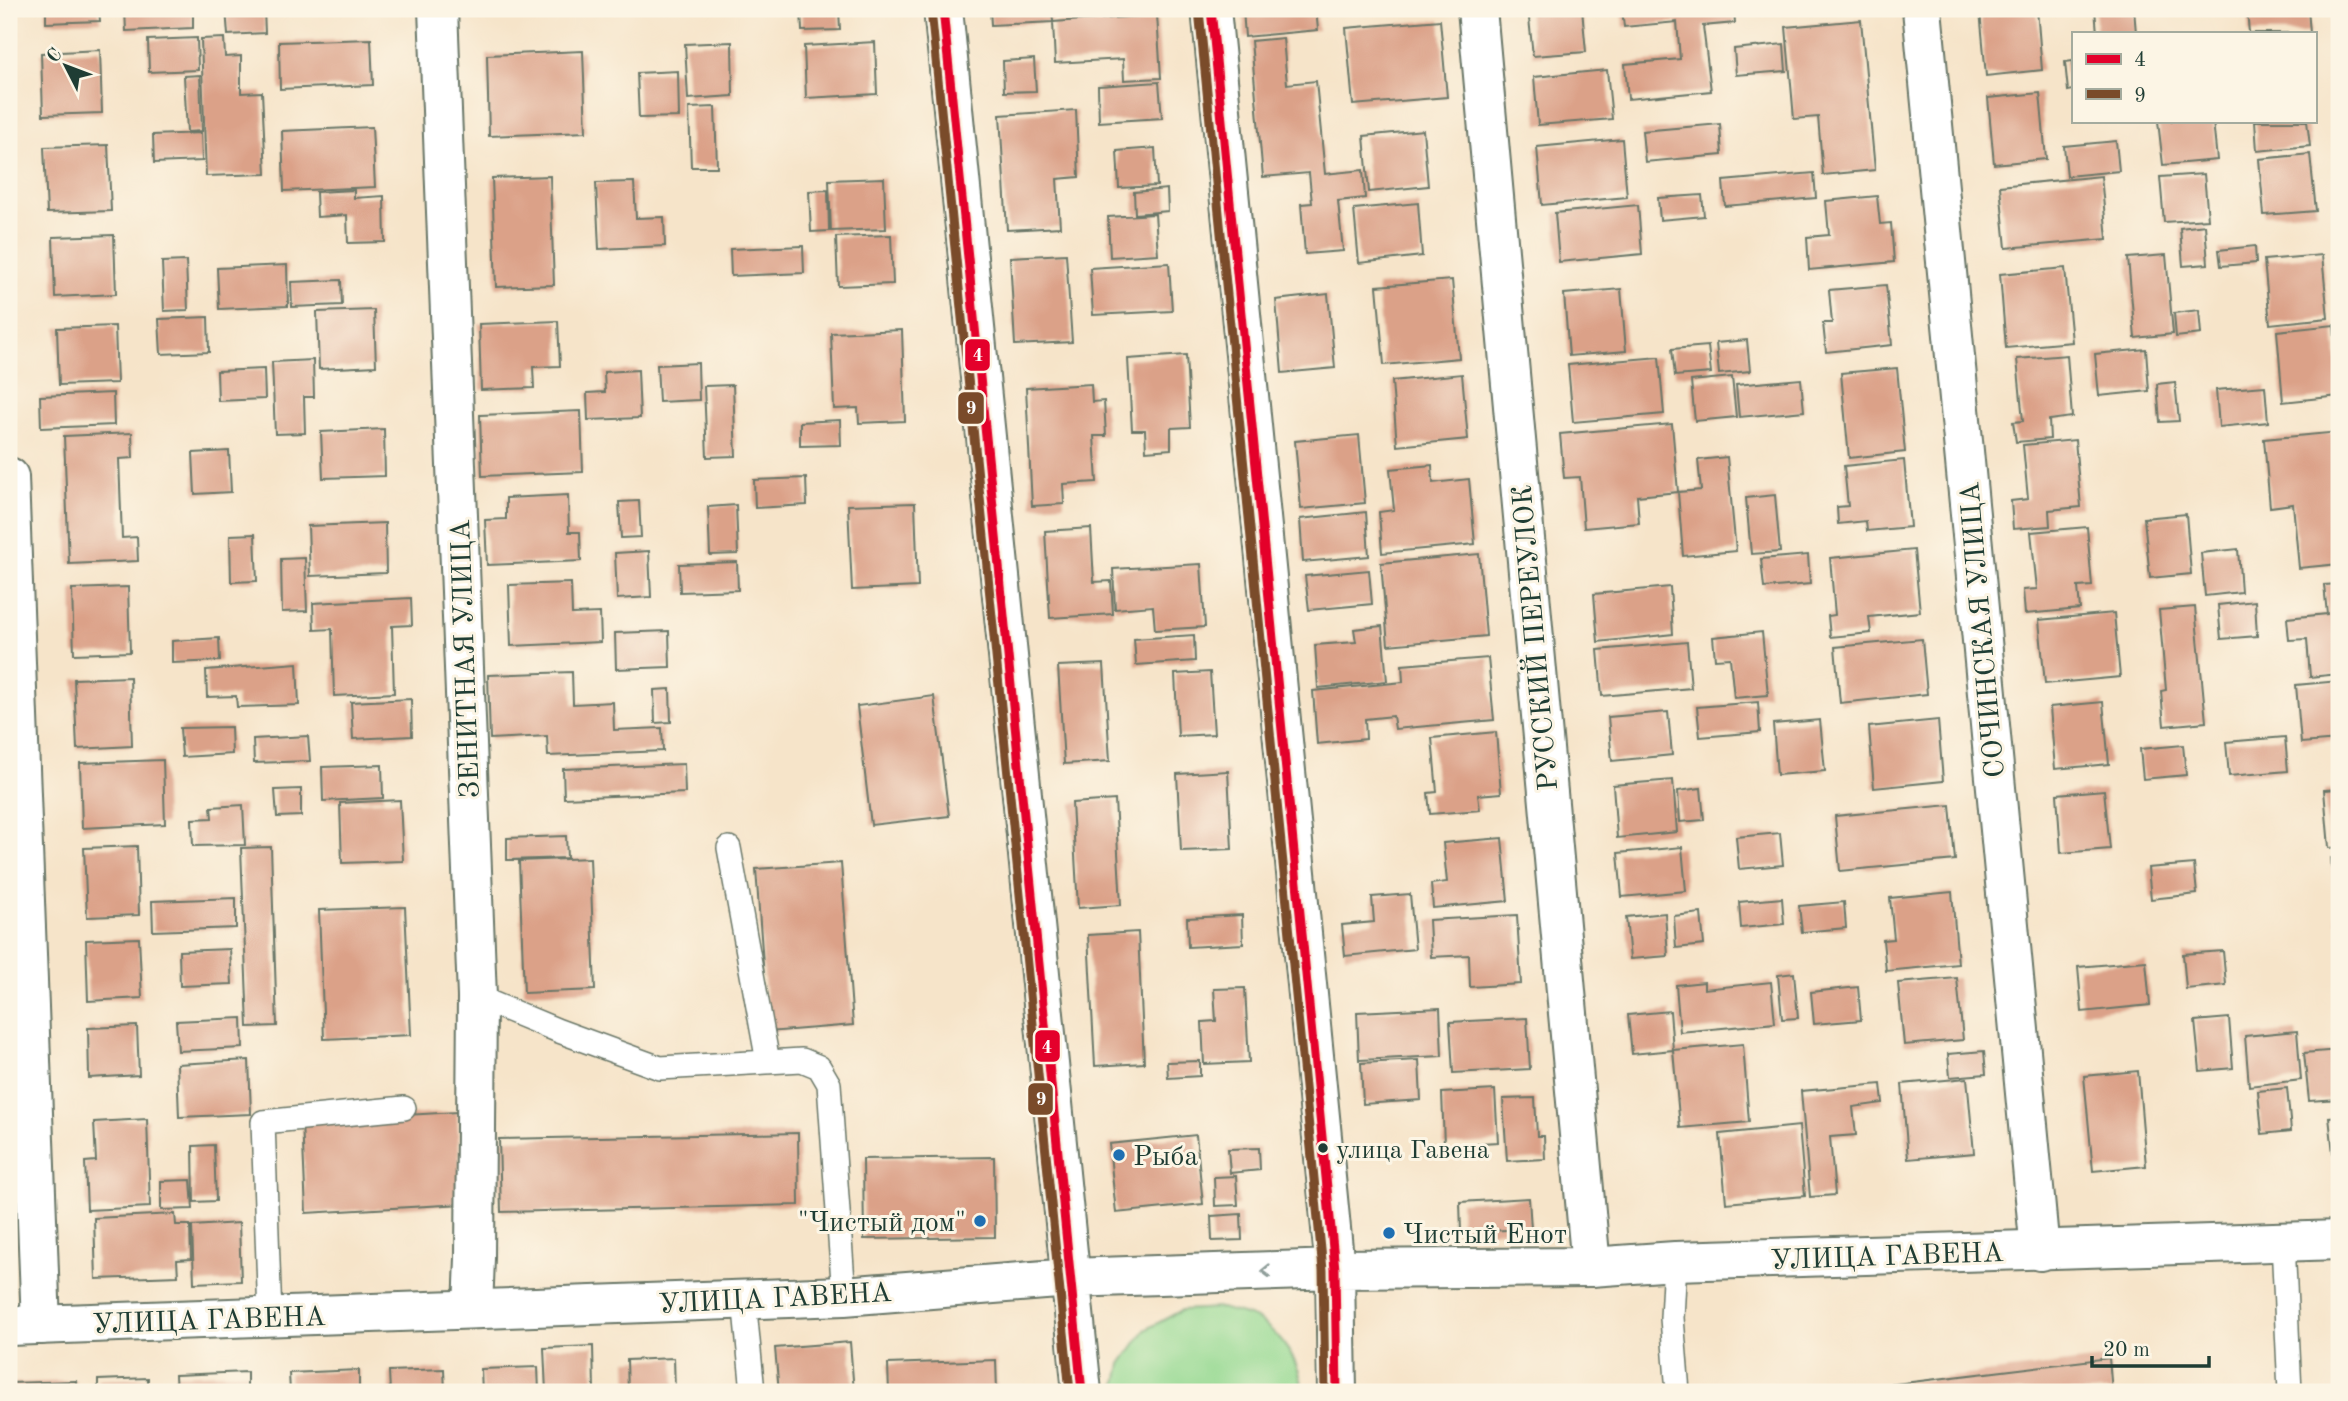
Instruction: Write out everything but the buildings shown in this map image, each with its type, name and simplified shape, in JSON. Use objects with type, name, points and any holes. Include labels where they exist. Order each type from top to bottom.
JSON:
[{"type":"street","name":"ЗЕНИТНАЯ УЛИЦА","points":[[438,9],[478,997],[472,1309]]},
{"type":"street","points":[[943,9],[1082,1392]]},
{"type":"street","points":[[1211,9],[1335,1269],[1337,1392]]},
{"type":"street","name":"РУССКИЙ ПЕРЕУЛОК","points":[[1477,9],[1591,1268]]},
{"type":"street","name":"СОЧИНСКАЯ УЛИЦА","points":[[1922,9],[2040,1251]]},
{"type":"street","points":[[9,477],[25,1325]]},
{"type":"street","name":"УЛИЦА ГАВЕНА","points":[[25,1325],[844,1296],[1070,1278],[1335,1269],[1591,1268],[1675,1261],[2339,1240]]},
{"type":"lane","points":[[729,848],[768,1062]]},
{"type":"lane","points":[[478,997],[559,1031],[660,1068],[802,1060],[819,1068],[829,1084],[844,1296]]},
{"type":"lane","points":[[270,1317],[263,1122],[404,1108]]},
{"type":"lane","points":[[2284,1242],[2290,1392]]},
{"type":"lane","points":[[1675,1261],[1672,1318],[1678,1392]]},
{"type":"lane","points":[[744,1299],[753,1392]]},
{"type":"green space","points":[[1221,1308],[1254,1318],[1275,1334],[1294,1361],[1303,1392],[1115,1392],[1121,1364],[1145,1330],[1182,1310]]},
{"type":"transit line","name":"4","points":[[943,9],[1082,1392]]},
{"type":"transit line","name":"4","points":[[1211,9],[1335,1269],[1337,1392]]},
{"type":"transit line","name":"9","points":[[931,10],[1070,1392]]},
{"type":"transit line","name":"9","points":[[1199,10],[1323,1270],[1325,1392]]},
{"type":"place","name":"улица Гавена","points":[[1323,1148]]},
{"type":"place","name":"Рыба","points":[[1119,1155]]},
{"type":"place","name":"\"Чистый дом\"","points":[[980,1221]]},
{"type":"place","name":"Чистый Енот","points":[[1389,1233]]}]
